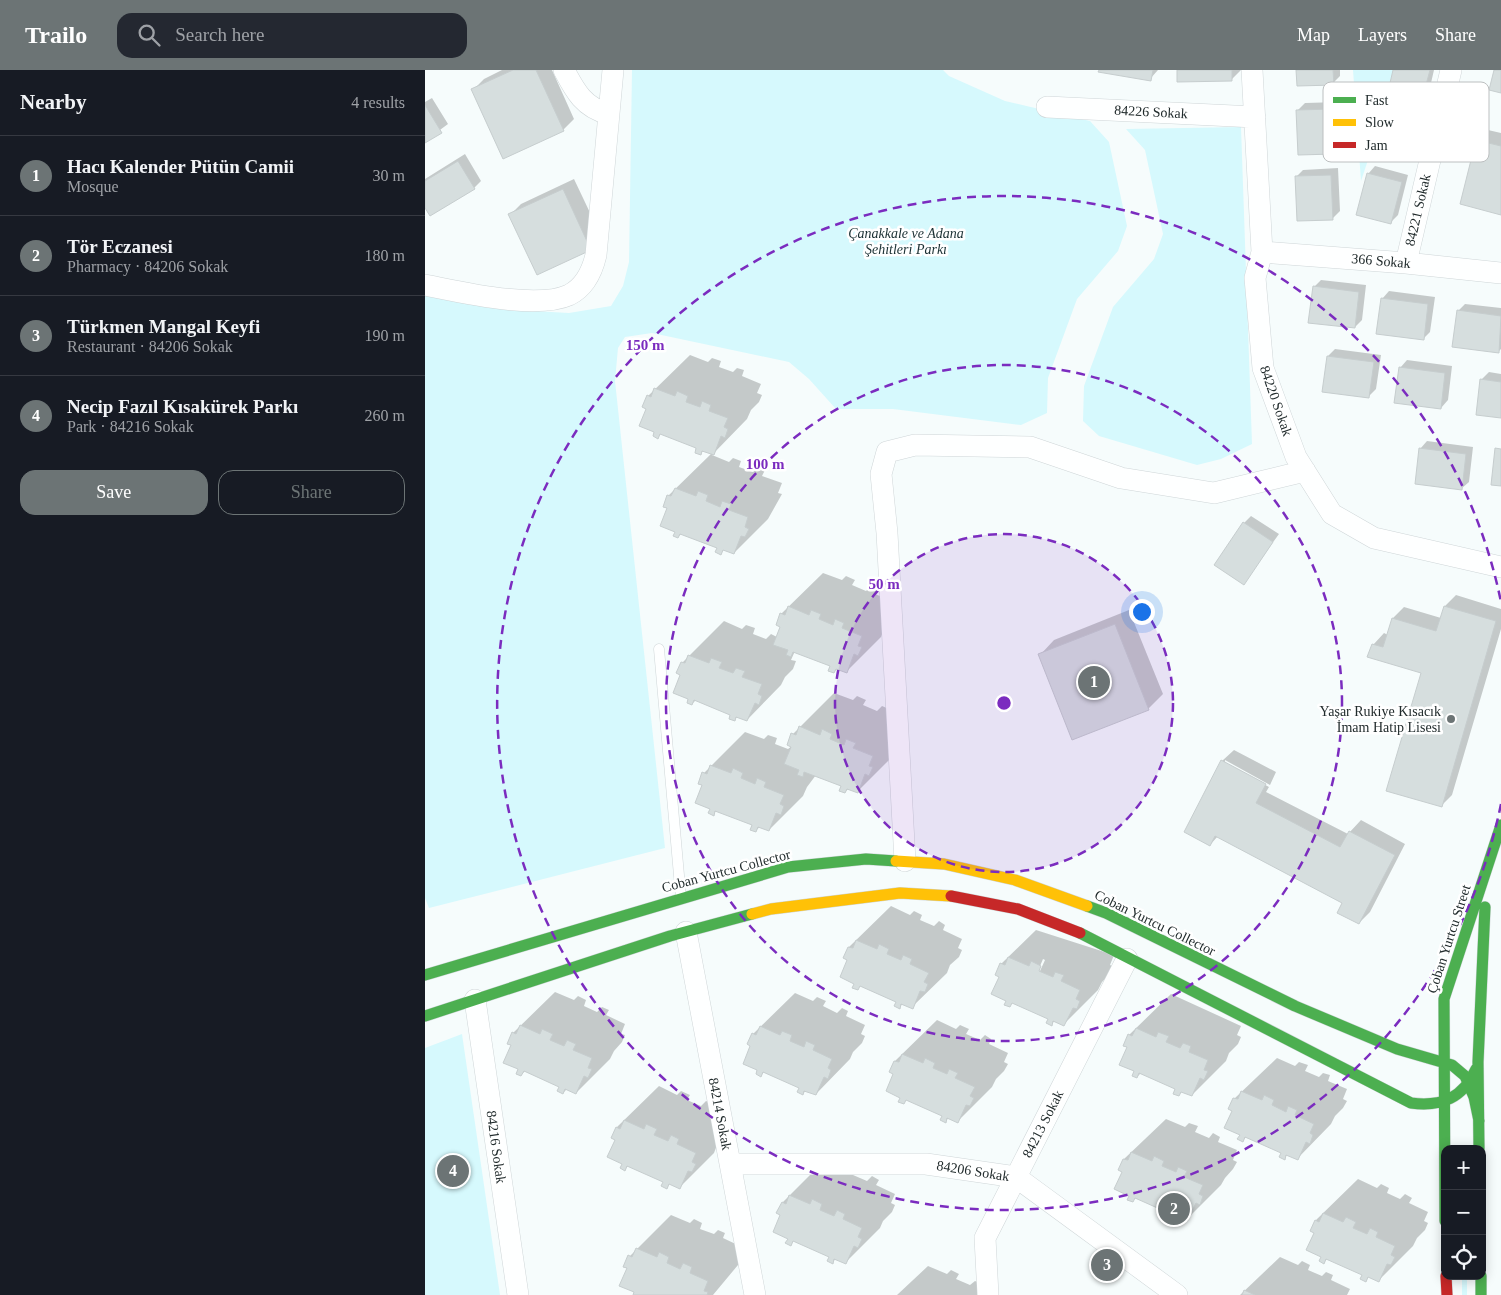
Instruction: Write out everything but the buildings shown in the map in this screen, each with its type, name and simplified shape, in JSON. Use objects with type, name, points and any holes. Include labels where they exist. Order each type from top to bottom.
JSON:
[{"type":"main road","points":[[1487,873],[1497,848],[1501,825]]},
{"type":"main road","name":"Coban Yurtcu Collector","points":[[425,975],[788,867],[866,859],[944,864],[1015,880],[1106,913],[1249,985],[1369,1038],[1411,1054],[1452,1065],[1465,1076],[1469,1085]]},
{"type":"main road","name":"Çoban Yurtcu Street","points":[[1444,1145],[1444,999],[1487,873]]},
{"type":"main road","name":"Çoban Yurtcu Street","points":[[1479,1121],[1478,1062],[1487,873]]},
{"type":"main road","points":[[425,1016],[686,932],[771,909],[900,892],[942,894],[1018,909],[1084,935],[1127,959],[1411,1103],[1427,1106],[1444,1104],[1455,1099],[1469,1085],[1478,1062]]},
{"type":"main road","points":[[1469,1085],[1474,1097],[1479,1121],[1479,1145]]},
{"type":"main road","points":[[1446,1280],[1447,1295]]},
{"type":"main road","points":[[1481,1280],[1481,1295]]},
{"type":"street","points":[[564,70],[583,101],[600,112],[609,114]]},
{"type":"street","points":[[425,285],[521,300],[553,299],[568,295],[578,289],[588,279],[596,255],[613,70]]},
{"type":"street","name":"84220 Sokak","points":[[1252,70],[1262,252],[1255,278],[1263,368],[1296,457],[1332,514],[1374,538],[1501,567]]},
{"type":"street","name":"84226 Sokak","points":[[1047,107],[1255,117]]},
{"type":"street","name":"84221 Sokak","points":[[1406,263],[1430,162]]},
{"type":"street","name":"366 Sokak","points":[[1262,252],[1406,263],[1501,273]]},
{"type":"street","points":[[905,861],[887,543],[881,474],[887,452],[915,445],[1030,447],[1121,478],[1214,493],[1305,471]]},
{"type":"street","name":"84214 Sokak","points":[[686,932],[755,1295]]},
{"type":"street","name":"84213 Sokak","points":[[988,1295],[985,1238],[1127,959]]},
{"type":"street","name":"84216 Sokak","points":[[475,1000],[517,1295]]},
{"type":"street","name":"84206 Sokak","points":[[730,1164],[926,1164],[1016,1177],[1177,1295]]},
{"type":"lane","points":[[659,649],[681,898]]},
{"type":"green space","name":"Çanakkale ve Adana Şehitleri Parkı","points":[[632,70],[943,70],[949,76],[1005,101],[1090,121],[1109,142],[1127,226],[1118,251],[1077,299],[1048,378],[1047,413],[1021,425],[893,409],[836,409],[809,379],[789,362],[652,333],[625,337],[618,348],[615,381],[665,848],[429,908],[425,898],[425,291],[516,310],[569,313],[611,306],[623,286],[629,262]]},
{"type":"green space","points":[[1353,70],[1398,70],[1394,82],[1354,82]]},
{"type":"green space","points":[[1241,127],[1252,444],[1221,459],[1197,465],[1099,436],[1083,421],[1084,386],[1113,307],[1154,259],[1163,234],[1145,150],[1126,129]]},
{"type":"green space","points":[[1360,162],[1367,162],[1361,181]]},
{"type":"green space","points":[[462,1034],[500,1295],[425,1295],[425,1048]]},
{"type":"green space","points":[[1462,1280],[1467,1280],[1467,1295],[1462,1295]]},
{"type":"traffic: fast","points":[[1445,1190],[1444,999],[1501,825]]},
{"type":"traffic: fast","points":[[425,975],[788,867],[866,859],[896,861]]},
{"type":"traffic: fast","points":[[1087,906],[1106,913],[1295,1006],[1397,1049],[1452,1065],[1465,1076],[1474,1097],[1479,1121]]},
{"type":"traffic: fast","points":[[1479,1145],[1478,1062],[1485,907]]},
{"type":"traffic: fast","points":[[425,1016],[670,936],[752,914]]},
{"type":"traffic: fast","points":[[1080,933],[1411,1103],[1442,1102],[1458,1094],[1471,1079],[1476,1069]]},
{"type":"traffic: fast","points":[[1481,1280],[1481,1295]]},
{"type":"traffic: slow","points":[[896,861],[944,864],[1015,880],[1087,906]]},
{"type":"traffic: slow","points":[[752,914],[771,909],[900,893],[951,896]]},
{"type":"traffic: jam","points":[[951,896],[1018,909],[1080,933]]},
{"type":"traffic: jam","points":[[1446,1280],[1447,1295]]},
{"type":"place","name":"Hacı Kalender Pütün Camii","points":[[1094,682]]},
{"type":"place","name":"Yaşar Rukiye Kısacık İmam Hatip Lisesi","points":[[1451,719]]},
{"type":"place","name":"Necip Fazıl Kısakürek Parkı","points":[[453,1171]]},
{"type":"place","name":"Tör Eczanesi","points":[[1174,1209]]},
{"type":"place","name":"Türkmen Mangal Keyfi","points":[[1107,1265]]}]
